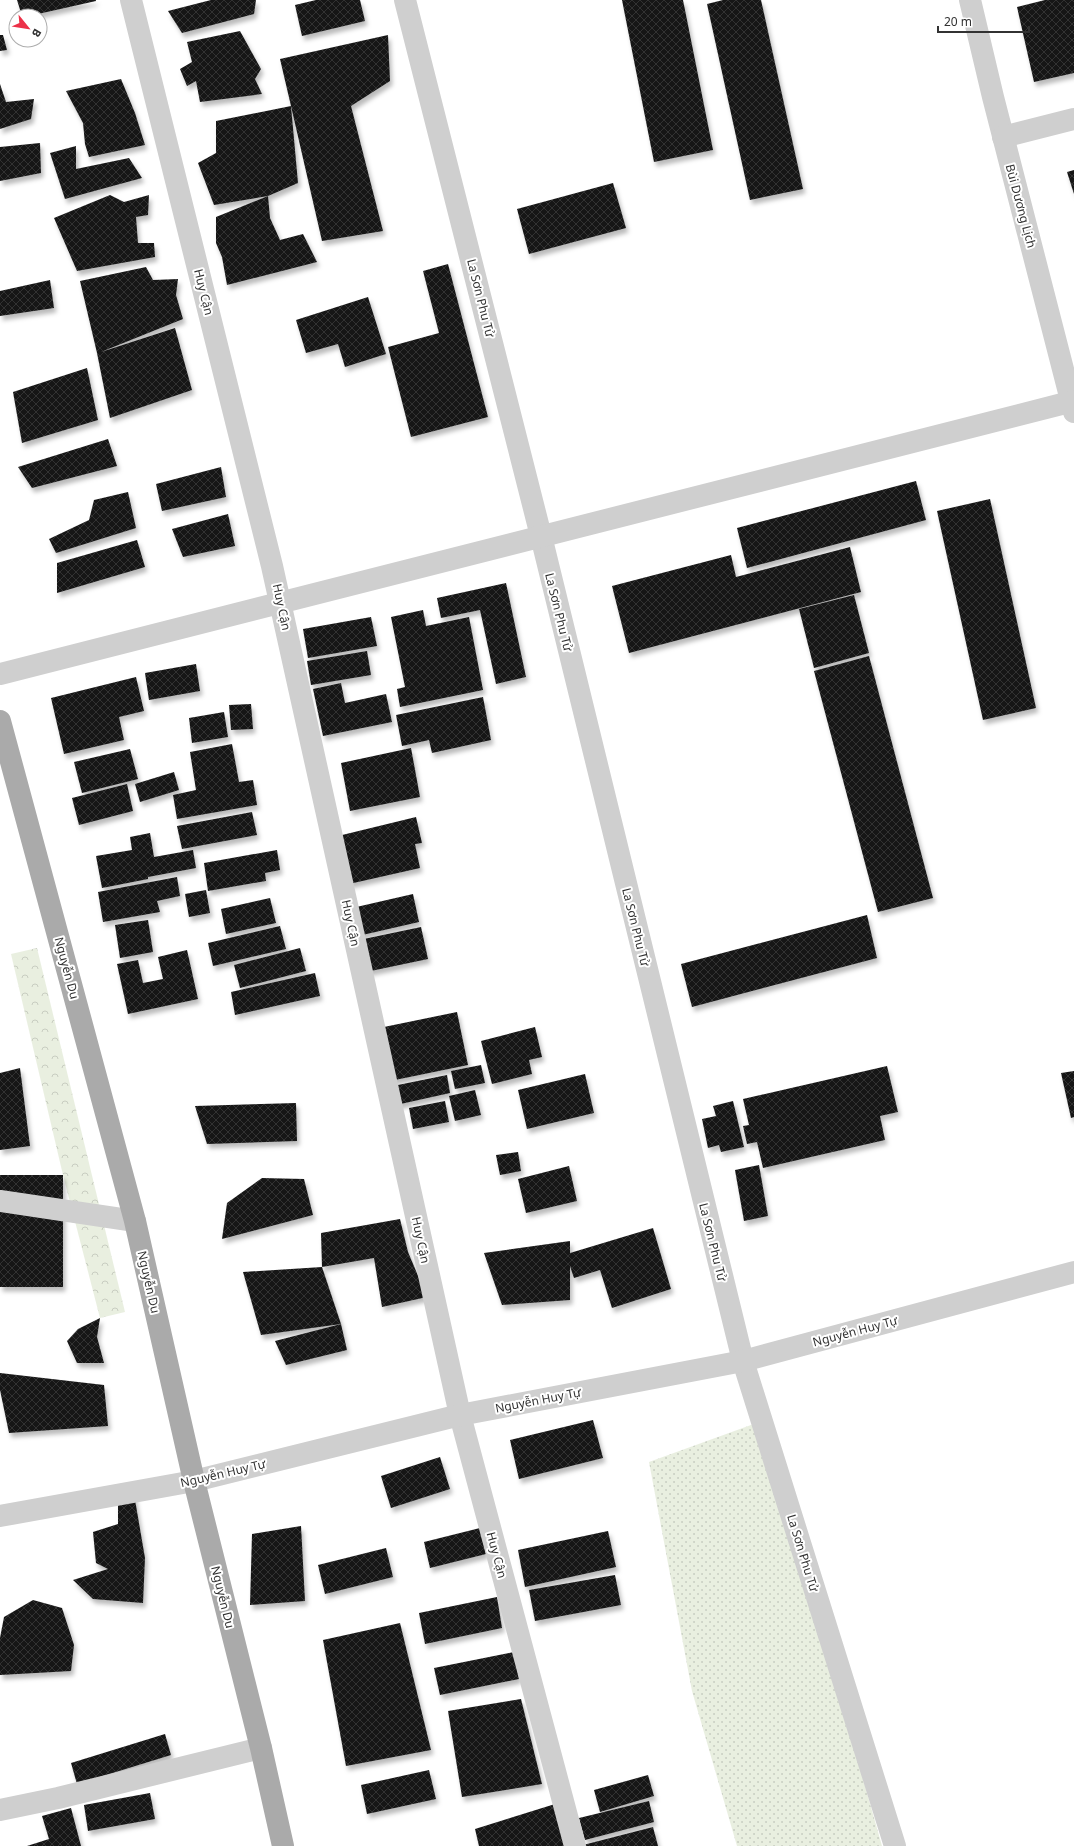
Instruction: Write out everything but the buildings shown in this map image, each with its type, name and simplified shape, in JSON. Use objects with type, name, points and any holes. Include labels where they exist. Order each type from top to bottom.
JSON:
[{"type":"main road","name":"Nguyễn Du","points":[[0,721],[135,1221],[194,1481],[262,1748],[283,1846]]},
{"type":"street","name":"Huy Cận","points":[[131,0],[280,602],[460,1415],[575,1846]]},
{"type":"street","name":"La Sơn Phu Tử","points":[[405,0],[541,536],[743,1361],[896,1846]]},
{"type":"street","name":"Bùi Dương Lịch","points":[[970,0],[1003,137],[1073,404]]},
{"type":"street","points":[[1003,137],[1074,119]]},
{"type":"street","points":[[0,674],[541,536],[1073,404]]},
{"type":"street","points":[[0,1201],[135,1221]]},
{"type":"street","name":"Nguyễn Huy Tự","points":[[0,1516],[194,1481],[460,1415],[743,1361],[1074,1272]]},
{"type":"street","points":[[0,1810],[58,1798],[262,1748]]},
{"type":"green space","points":[[37,948],[125,1312],[100,1318],[63,1175],[11,954]]},
{"type":"green space","points":[[762,1421],[882,1846],[737,1846],[692,1691],[649,1462]]}]
